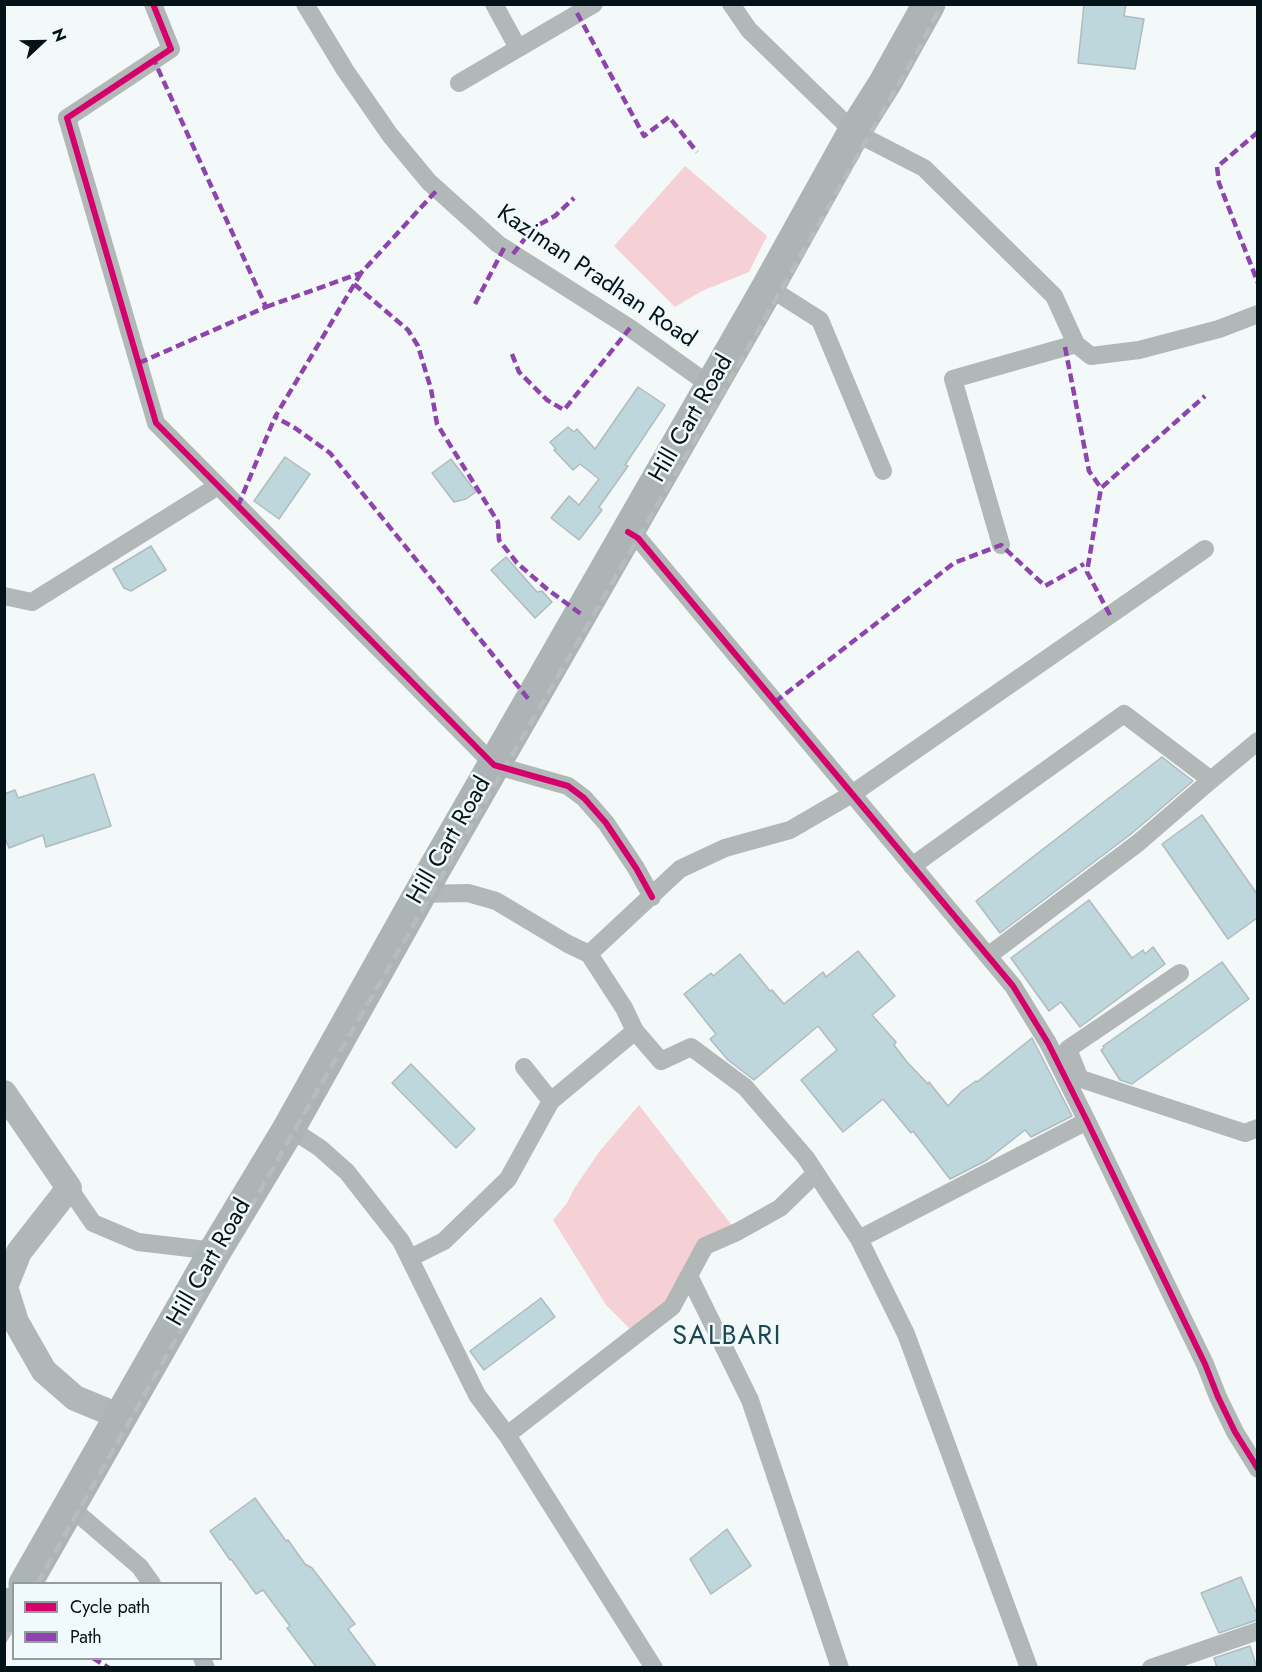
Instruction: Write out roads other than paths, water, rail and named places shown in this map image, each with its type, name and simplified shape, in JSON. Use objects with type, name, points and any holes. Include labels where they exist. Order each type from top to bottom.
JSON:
[{"type":"highway","name":"Hill Cart Road","points":[[26,1582],[216,1251],[288,1131],[420,894],[929,4]]},
{"type":"street","points":[[153,4],[171,49],[67,118],[156,423],[494,765],[568,786],[584,798],[606,823],[636,868],[651,897]]},
{"type":"street","name":"Kaziman Pradhan Road","points":[[305,4],[345,70],[384,126],[429,182],[498,244],[630,328],[711,386]]},
{"type":"street","points":[[494,4],[518,48]]},
{"type":"street","points":[[459,83],[594,4]]},
{"type":"street","points":[[731,4],[749,30],[854,132],[924,168],[1054,296],[1077,344],[1091,356],[1139,350],[1219,329],[1257,314]]},
{"type":"street","points":[[768,287],[820,320],[883,471]]},
{"type":"street","points":[[1001,545],[953,379],[1077,344]]},
{"type":"street","points":[[4,596],[32,602],[218,486]]},
{"type":"street","points":[[628,532],[638,538],[1013,986],[1071,1076],[1245,1133],[1257,1128]]},
{"type":"street","points":[[589,954],[680,869],[725,848],[790,830],[852,794],[1205,549]]},
{"type":"street","points":[[912,866],[1124,714],[1211,780]]},
{"type":"street","points":[[988,956],[1138,843],[1257,741]]},
{"type":"street","points":[[420,894],[468,893],[496,901],[589,954],[624,1008],[635,1032],[661,1061],[692,1047],[745,1087],[806,1158],[859,1239],[906,1334],[1029,1668]]},
{"type":"street","points":[[1180,973],[1068,1049],[1071,1076],[1087,1121],[1205,1364],[1235,1432],[1257,1469]]},
{"type":"street","points":[[410,1258],[444,1241],[508,1179],[551,1101],[635,1032]]},
{"type":"street","points":[[524,1067],[551,1101]]},
{"type":"street","points":[[4,1093],[93,1223],[138,1242],[216,1251]]},
{"type":"street","points":[[859,1239],[1087,1121]]},
{"type":"street","points":[[288,1131],[294,1131],[320,1148],[347,1172],[401,1241],[477,1395],[507,1435],[654,1668]]},
{"type":"street","points":[[507,1435],[672,1307],[705,1246],[737,1232],[780,1208],[816,1173]]},
{"type":"street","points":[[69,1188],[19,1252],[5,1287],[16,1322],[44,1371],[75,1398],[121,1417]]},
{"type":"street","points":[[689,1276],[750,1400],[840,1668]]},
{"type":"street","points":[[69,1506],[140,1567],[151,1582]]},
{"type":"street","points":[[1151,1668],[1257,1631]]},
{"type":"railway","points":[[38,1582],[294,1131],[724,390],[942,4]]},
{"type":"railway","points":[[4,1642],[12,1629]]},
{"type":"district","name":"SALBARI","points":[[727,1337]]}]
